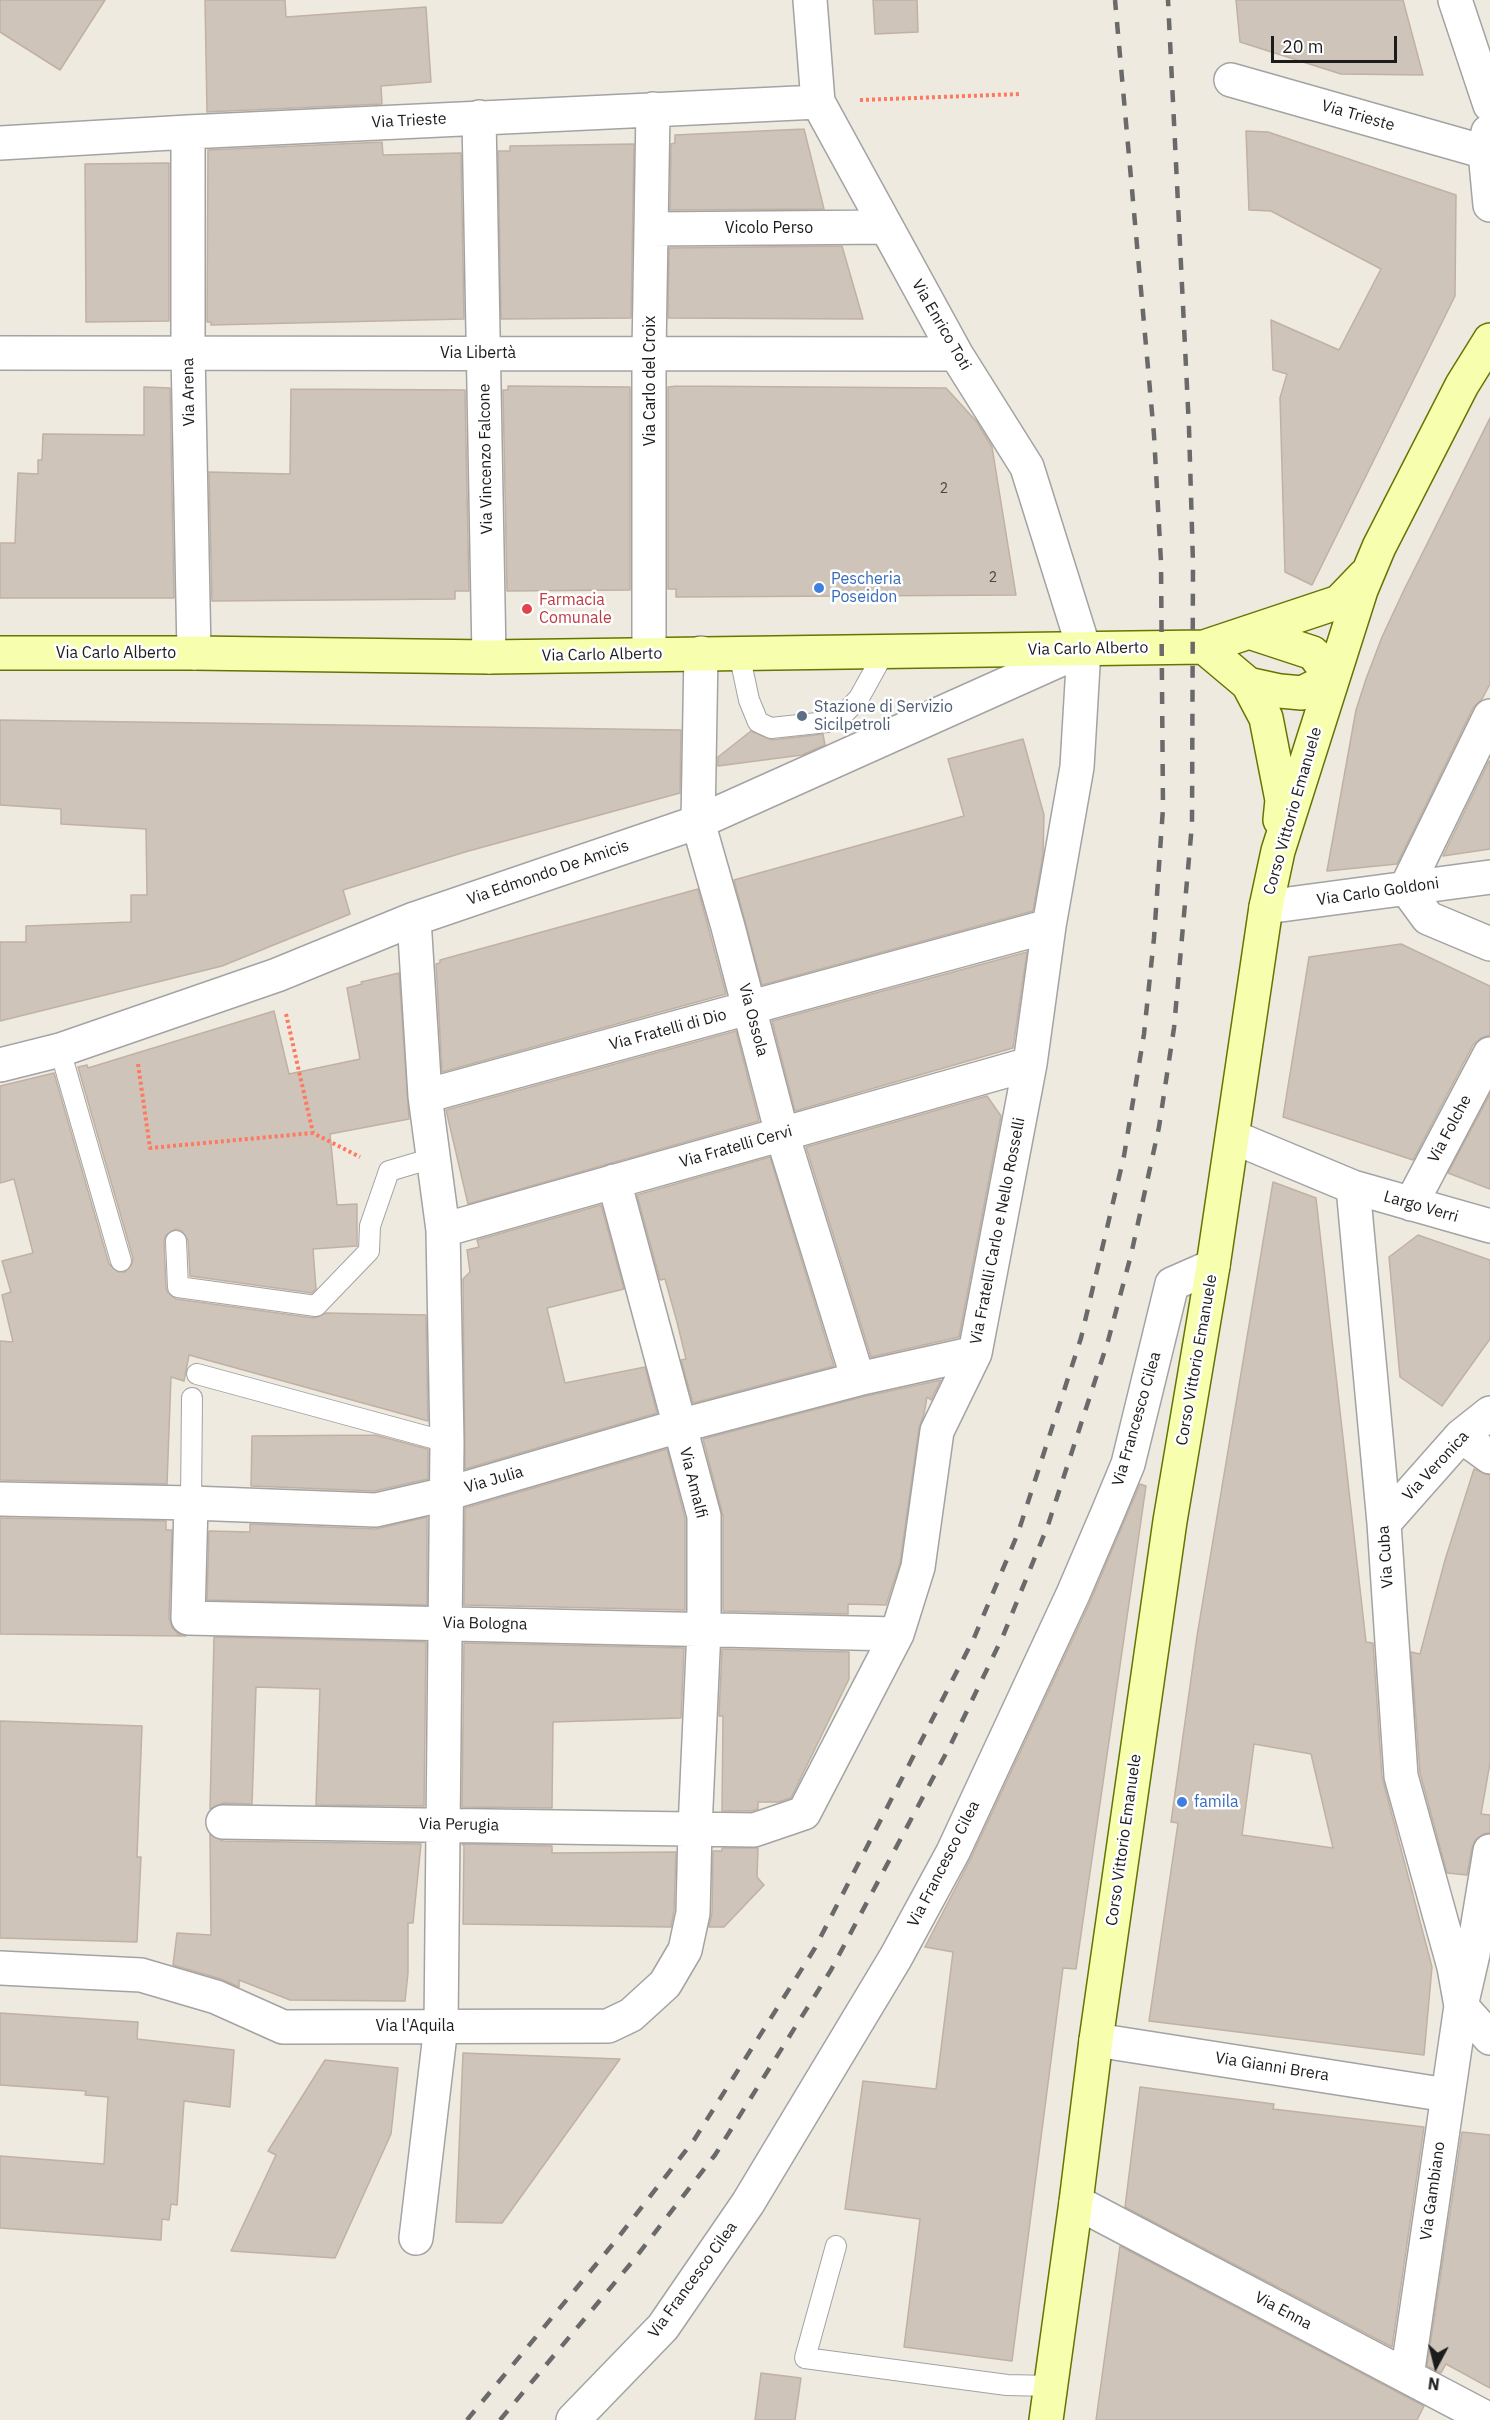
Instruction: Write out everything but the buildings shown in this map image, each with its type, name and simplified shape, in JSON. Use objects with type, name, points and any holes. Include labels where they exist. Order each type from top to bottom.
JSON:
[{"type":"main road","name":"Corso Vittorio Emanuele","points":[[1046,2420],[1096,2040],[1170,1521],[1213,1266],[1266,907],[1278,851],[1368,572],[1462,385],[1490,340]]},
{"type":"main road","name":"Via Carlo Alberto","points":[[0,653],[194,652],[489,657],[1204,647],[1339,602],[1368,572]]},
{"type":"main road","points":[[1248,684],[1302,693],[1332,678],[1313,653],[1249,632]]},
{"type":"main road","points":[[1204,647],[1248,684],[1266,718],[1282,800],[1278,851]]},
{"type":"street","name":"Via Enrico Toti","points":[[810,0],[818,102],[956,354],[1027,467],[1084,649]]},
{"type":"street","points":[[1455,0],[1490,105]]},
{"type":"street","name":"Via Trieste","points":[[1231,80],[1485,152]]},
{"type":"street","name":"Via Trieste","points":[[0,143],[479,117],[818,102]]},
{"type":"street","name":"Via Carlo del Croix","points":[[650,654],[649,353],[653,109]]},
{"type":"street","name":"Via Vincenzo Falcone","points":[[479,117],[489,657]]},
{"type":"street","points":[[1490,118],[1485,152],[1490,205]]},
{"type":"street","name":"Via Arena","points":[[188,132],[188,352],[194,652]]},
{"type":"street","name":"Vicolo Perso","points":[[651,229],[886,227]]},
{"type":"street","name":"Via Libertà","points":[[0,352],[956,354]]},
{"type":"street","name":"Via Edmondo De Amicis","points":[[0,1065],[60,1050],[277,975],[414,919],[698,822],[1084,649]]},
{"type":"street","name":"Via Fratelli Carlo e Nello Rosselli","points":[[694,1829],[754,1830],[804,1813],[897,1634],[918,1568],[937,1431],[975,1353],[1030,1064],[1049,926],[1077,767],[1084,649]]},
{"type":"street","name":"Via Ossola","points":[[701,653],[698,822],[782,1134],[858,1379]]},
{"type":"street","points":[[1485,735],[1406,888],[1428,918],[1490,944]]},
{"type":"street","name":"Via Carlo Goldoni","points":[[1266,907],[1490,877]]},
{"type":"street","points":[[414,919],[425,1096],[443,1230],[447,1442],[441,2026],[416,2238]]},
{"type":"street","name":"Via Fratelli di Dio","points":[[425,1096],[1049,926]]},
{"type":"street","name":"Via Folche","points":[[1411,1204],[1490,1054]]},
{"type":"street","name":"Via Fratelli Cervi","points":[[443,1230],[1030,1064]]},
{"type":"street","points":[[1233,1137],[1353,1187]]},
{"type":"street","name":"Via Amalfi","points":[[614,1181],[704,1516],[704,1629],[694,1829]]},
{"type":"street","name":"Largo Verri","points":[[1353,1187],[1490,1226]]},
{"type":"street","name":"Via Cuba","points":[[1353,1187],[1384,1523],[1401,1776],[1454,1967],[1461,2006]]},
{"type":"street","name":"Via Francesco Cilea","points":[[573,2420],[663,2328],[748,2203],[896,1957],[953,1852],[1073,1594],[1128,1464],[1172,1284],[1213,1266]]},
{"type":"street","name":"Via Julia","points":[[0,1499],[376,1510],[446,1494],[679,1426],[858,1379],[975,1353]]},
{"type":"street","name":"Via Veronica","points":[[1384,1523],[1461,1436],[1490,1413]]},
{"type":"street","points":[[1461,1436],[1490,1457]]},
{"type":"street","name":"Via Bologna","points":[[191,1503],[188,1618],[897,1634]]},
{"type":"street","name":"Via Perugia","points":[[223,1822],[694,1829]]},
{"type":"street","name":"Via l'Aquila","points":[[0,1968],[141,1975],[216,1997],[283,2027],[608,2026],[631,2015],[665,1984],[685,1950],[693,1913],[694,1829]]},
{"type":"street","points":[[1490,1851],[1473,1954],[1461,2006],[1490,2038]]},
{"type":"street","name":"Via Gambiano","points":[[1407,2376],[1461,2006]]},
{"type":"street","name":"Via Gianni Brera","points":[[1096,2040],[1448,2095]]},
{"type":"street","name":"Via Enna","points":[[1076,2202],[1490,2420]]},
{"type":"lane","points":[[739,653],[749,700],[755,715],[758,722],[771,728],[827,722],[842,716],[859,698],[885,651]]},
{"type":"lane","points":[[60,1050],[121,1261]]},
{"type":"lane","points":[[176,1241],[178,1287],[316,1306],[369,1251],[370,1226],[389,1171],[433,1158]]},
{"type":"lane","points":[[197,1374],[447,1442]]},
{"type":"lane","points":[[191,1503],[192,1398]]},
{"type":"lane","points":[[836,2246],[805,2358],[1007,2385],[1051,2386]]},
{"type":"path","points":[[818,102],[1021,94]]},
{"type":"path","points":[[277,975],[313,1133]]},
{"type":"path","points":[[133,1025],[150,1148],[313,1133],[389,1171]]},
{"type":"railway","points":[[467,2420],[613,2244],[694,2140],[815,1948],[974,1638],[1018,1533],[1081,1338],[1124,1156],[1144,1034],[1154,938],[1163,808],[1161,562],[1154,435],[1115,0]]},
{"type":"railway","points":[[500,2420],[632,2262],[715,2155],[831,1970],[951,1744],[1003,1636],[1048,1525],[1108,1341],[1131,1255],[1159,1127],[1174,1028],[1192,824],[1193,563],[1189,428],[1168,0]]},
{"type":"place","name":"Pescheria Poseidon","points":[[819,588]]},
{"type":"place","name":"Farmacia Comunale","points":[[527,609]]},
{"type":"place","name":"Stazione di Servizio Sicilpetroli","points":[[802,716]]},
{"type":"place","name":"famila","points":[[1182,1802]]}]
